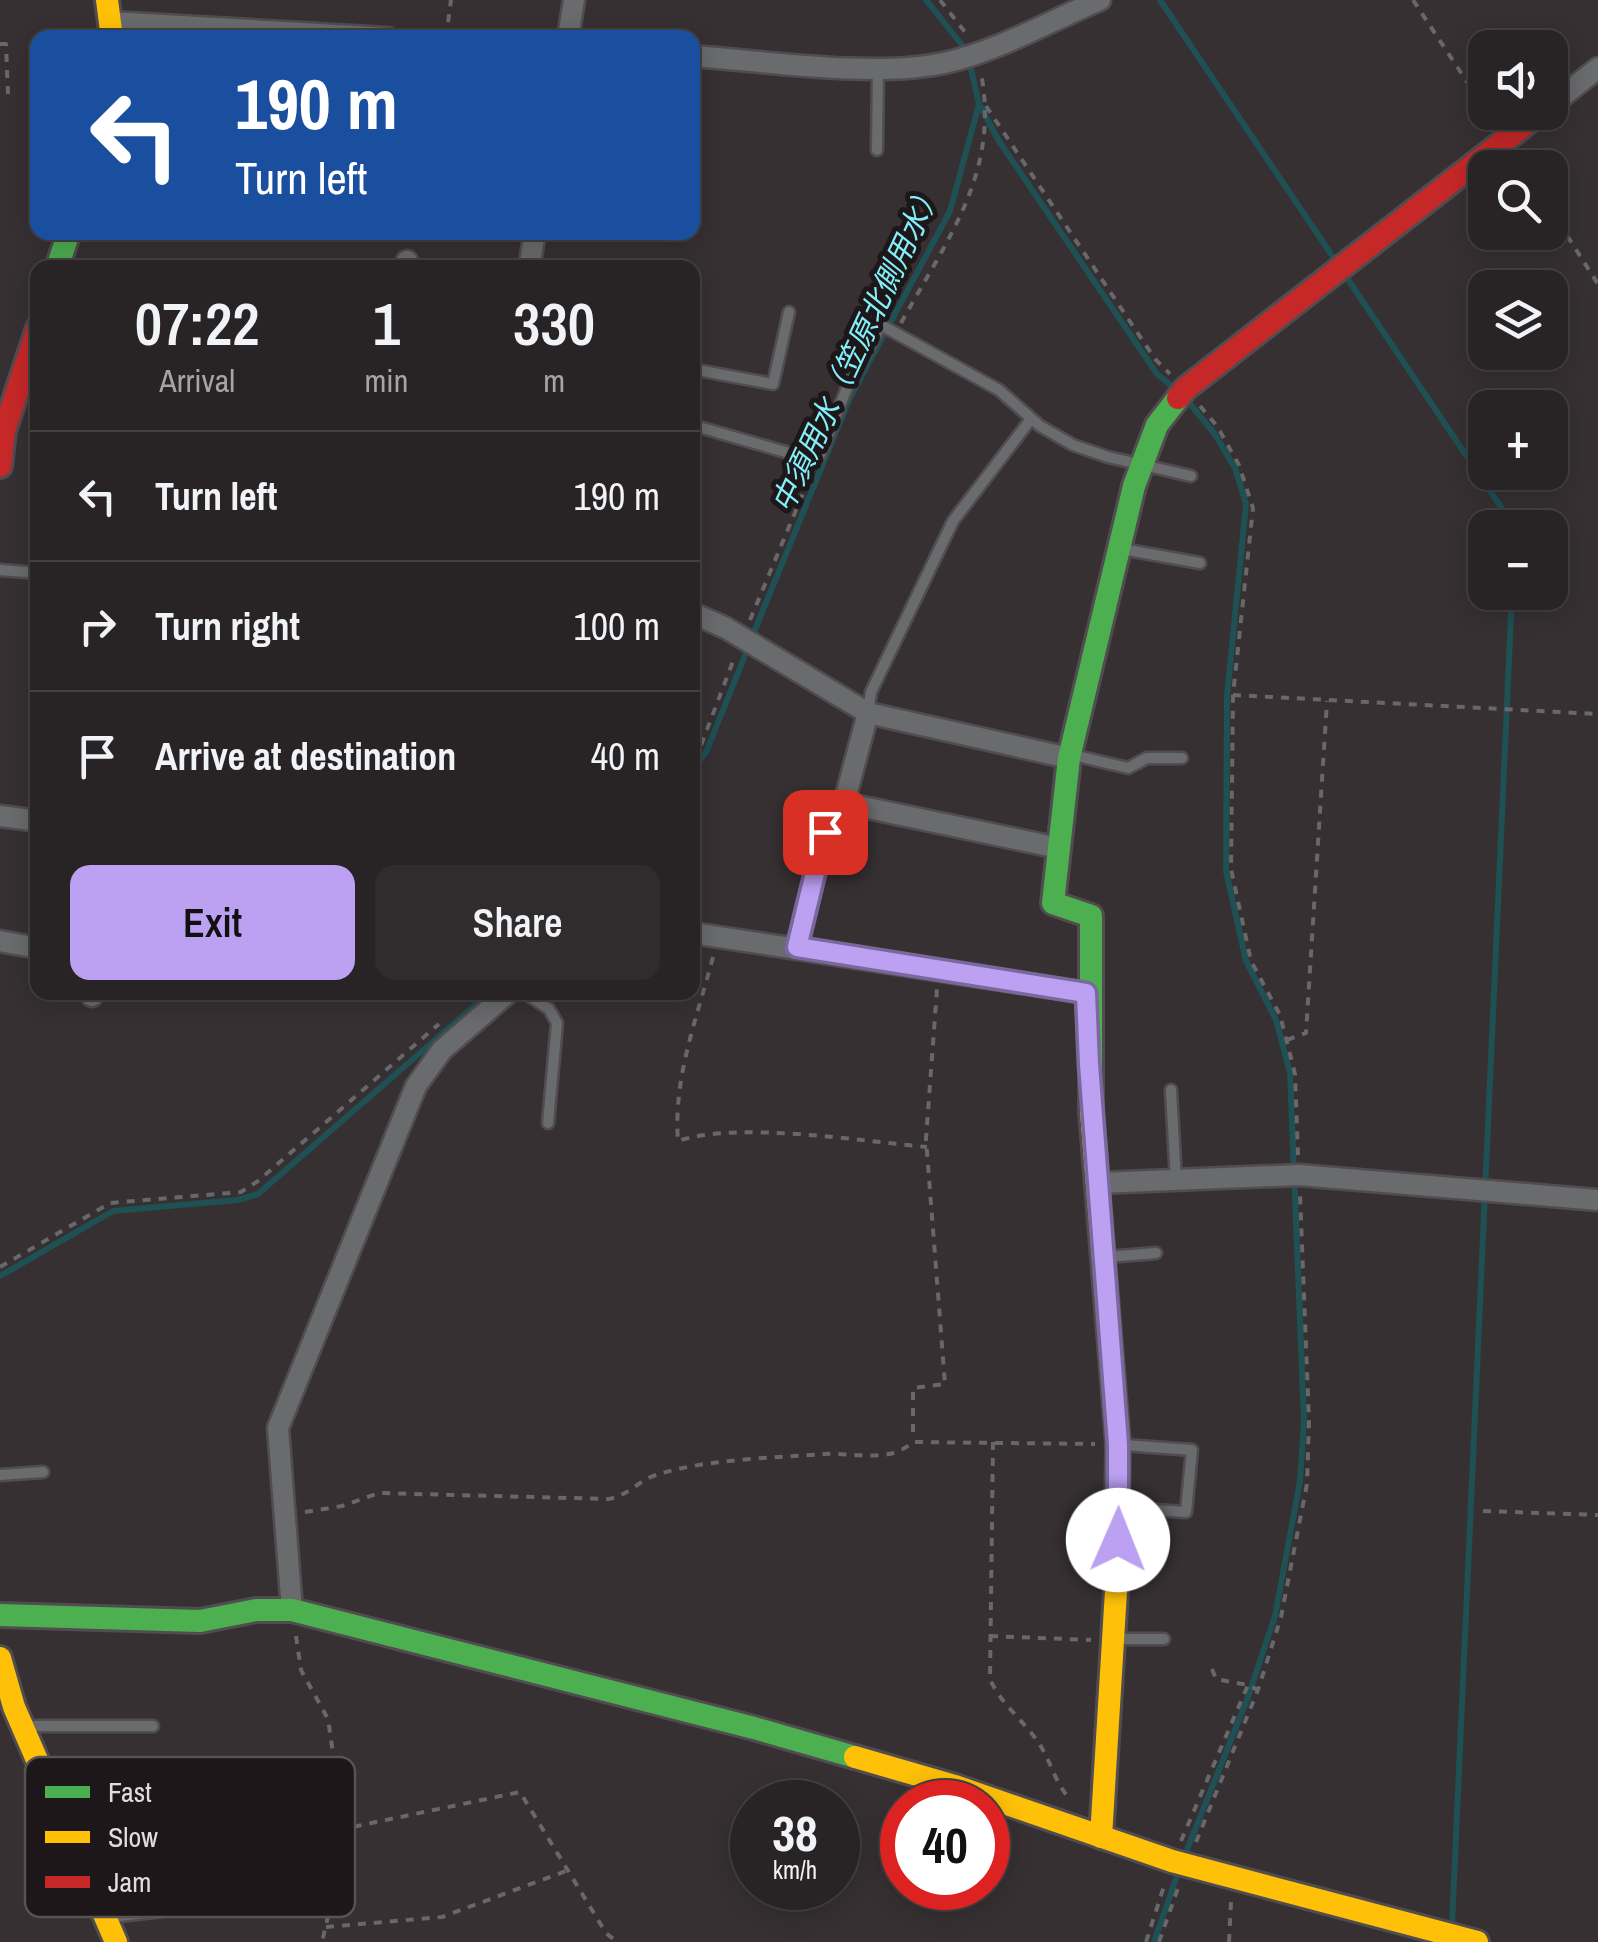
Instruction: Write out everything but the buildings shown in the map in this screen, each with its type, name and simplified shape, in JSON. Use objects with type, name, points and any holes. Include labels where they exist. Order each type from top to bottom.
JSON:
[{"type":"street","points":[[569,30],[574,0]]},
{"type":"street","points":[[700,57],[878,68],[938,64],[1100,0]]},
{"type":"street","points":[[110,20],[264,30]]},
{"type":"street","points":[[1568,92],[1598,68]]},
{"type":"street","points":[[1101,1837],[1114,1640],[1118,1444],[1086,993],[1090,916],[1053,903],[1069,756],[1119,548],[1141,466],[1157,425],[1185,389],[1518,130]]},
{"type":"street","points":[[0,466],[9,388],[30,345]]},
{"type":"street","points":[[700,616],[868,712],[1069,756]]},
{"type":"street","points":[[797,947],[825,832],[844,803],[868,712]]},
{"type":"street","points":[[844,803],[1059,848]]},
{"type":"street","points":[[0,816],[30,820]]},
{"type":"street","points":[[700,934],[1086,993]]},
{"type":"street","points":[[0,942],[30,947]]},
{"type":"street","points":[[292,1610],[278,1428],[416,1086],[434,1058],[500,1000]]},
{"type":"street","points":[[1098,1184],[1299,1175],[1598,1200]]},
{"type":"street","points":[[0,1615],[200,1621],[256,1610],[292,1610],[754,1728],[955,1786],[1179,1863],[1477,1942]]},
{"type":"street","points":[[0,1658],[36,1757]]},
{"type":"street","points":[[105,1917],[116,1942]]},
{"type":"lane","points":[[876,150],[878,68]]},
{"type":"lane","points":[[700,370],[773,384],[789,312]]},
{"type":"lane","points":[[700,427],[803,458],[819,457],[881,324],[999,390],[1031,418],[1073,445],[1141,466],[1191,476]]},
{"type":"lane","points":[[868,712],[871,692],[953,520],[1031,418]]},
{"type":"lane","points":[[1119,548],[1200,563]]},
{"type":"lane","points":[[0,570],[30,572]]},
{"type":"lane","points":[[1069,756],[1128,768],[1147,758],[1182,758]]},
{"type":"lane","points":[[535,1000],[549,1009],[557,1023],[548,1123]]},
{"type":"lane","points":[[1172,1090],[1176,1181]]},
{"type":"lane","points":[[1104,1258],[1156,1253]]},
{"type":"lane","points":[[1118,1444],[1192,1450],[1186,1512],[1119,1508]]},
{"type":"lane","points":[[0,1475],[43,1472]]},
{"type":"lane","points":[[1114,1640],[1164,1639]]},
{"type":"lane","points":[[22,1726],[153,1726]]},
{"type":"path","points":[[447,30],[452,0]]},
{"type":"path","points":[[940,0],[972,45]]},
{"type":"path","points":[[1414,0],[1468,82]]},
{"type":"path","points":[[0,44],[6,44],[8,95]]},
{"type":"path","points":[[897,331],[972,194],[984,141],[986,106],[979,64]]},
{"type":"path","points":[[986,106],[1156,359],[1217,426],[1239,465],[1252,508],[1233,695],[1231,869],[1251,960],[1280,1015],[1295,1074],[1310,1421],[1308,1484],[1281,1616],[1258,1690],[1179,1863],[1159,1942]]},
{"type":"path","points":[[1568,237],[1598,284]]},
{"type":"path","points":[[746,631],[819,457]]},
{"type":"path","points":[[700,748],[737,651]]},
{"type":"path","points":[[1233,695],[1598,714]]},
{"type":"path","points":[[1287,1040],[1306,1033],[1327,701]]},
{"type":"path","points":[[718,938],[686,1050],[678,1141],[694,1136],[739,1134],[927,1147]]},
{"type":"path","points":[[914,1432],[913,1388],[945,1384],[927,1147],[938,969]]},
{"type":"path","points":[[0,1267],[110,1202],[241,1192],[258,1182],[448,1017]]},
{"type":"path","points":[[285,1516],[342,1506],[379,1493],[609,1499],[625,1496],[658,1475],[746,1460],[846,1453],[890,1455],[901,1452],[912,1442],[1118,1444]]},
{"type":"path","points":[[993,1442],[990,1678],[995,1691],[1036,1738],[1056,1782],[1078,1807]]},
{"type":"path","points":[[1484,1511],[1598,1515]]},
{"type":"path","points":[[292,1610],[301,1670],[328,1719],[334,1757]]},
{"type":"path","points":[[990,1636],[1114,1640]]},
{"type":"path","points":[[1212,1669],[1216,1679],[1248,1684],[1258,1690]]},
{"type":"path","points":[[1146,1942],[1248,1684]]},
{"type":"path","points":[[355,1826],[520,1792],[606,1933],[617,1942]]},
{"type":"path","points":[[326,1927],[442,1916],[566,1871]]},
{"type":"path","points":[[1229,1942],[1232,1878]]},
{"type":"path","points":[[322,1942],[328,1917]]},
{"type":"waterway","name":"中須用水（笠原北側用水）","points":[[926,0],[962,45]]},
{"type":"waterway","points":[[1160,0],[1335,260]]},
{"type":"waterway","name":"中須用水（笠原北側用水）","points":[[752,637],[850,398],[950,211],[979,104],[971,69]]},
{"type":"waterway","points":[[979,104],[999,141],[1157,374],[1173,387]]},
{"type":"waterway","points":[[1345,275],[1503,510]]},
{"type":"waterway","points":[[1184,1857],[1247,1700],[1275,1616],[1300,1481],[1304,1421],[1290,1073],[1276,1020],[1246,961],[1226,871],[1227,696],[1246,504],[1235,468],[1214,433],[1186,399]]},
{"type":"waterway","points":[[1452,1925],[1511,610]]},
{"type":"waterway","name":"中須用水（笠原北側用水）","points":[[700,760],[746,653]]},
{"type":"waterway","name":"中須用水（笠原北側用水）","points":[[0,1276],[113,1211],[237,1200],[258,1194],[481,1000]]},
{"type":"waterway","points":[[1154,1942],[1178,1873]]},
{"type":"traffic: fast","points":[[60,260],[66,240]]},
{"type":"traffic: fast","points":[[1091,1111],[1091,916],[1053,903],[1069,758],[1134,486],[1157,425],[1178,398]]},
{"type":"traffic: fast","points":[[0,1615],[200,1621],[256,1610],[292,1610],[855,1757]]},
{"type":"traffic: slow","points":[[107,0],[111,30]]},
{"type":"traffic: slow","points":[[1091,1111],[1118,1444],[1116,1591],[1101,1837]]},
{"type":"traffic: slow","points":[[0,1658],[14,1707],[36,1757]]},
{"type":"traffic: slow","points":[[855,1757],[955,1786],[1172,1861],[1477,1942]]},
{"type":"traffic: slow","points":[[105,1917],[116,1942]]},
{"type":"traffic: jam","points":[[1178,398],[1518,130]]},
{"type":"traffic: jam","points":[[0,466],[4,431],[30,352]]},
{"type":"route","points":[[825,832],[797,947],[1086,993],[1118,1444],[1118,1540]]}]
